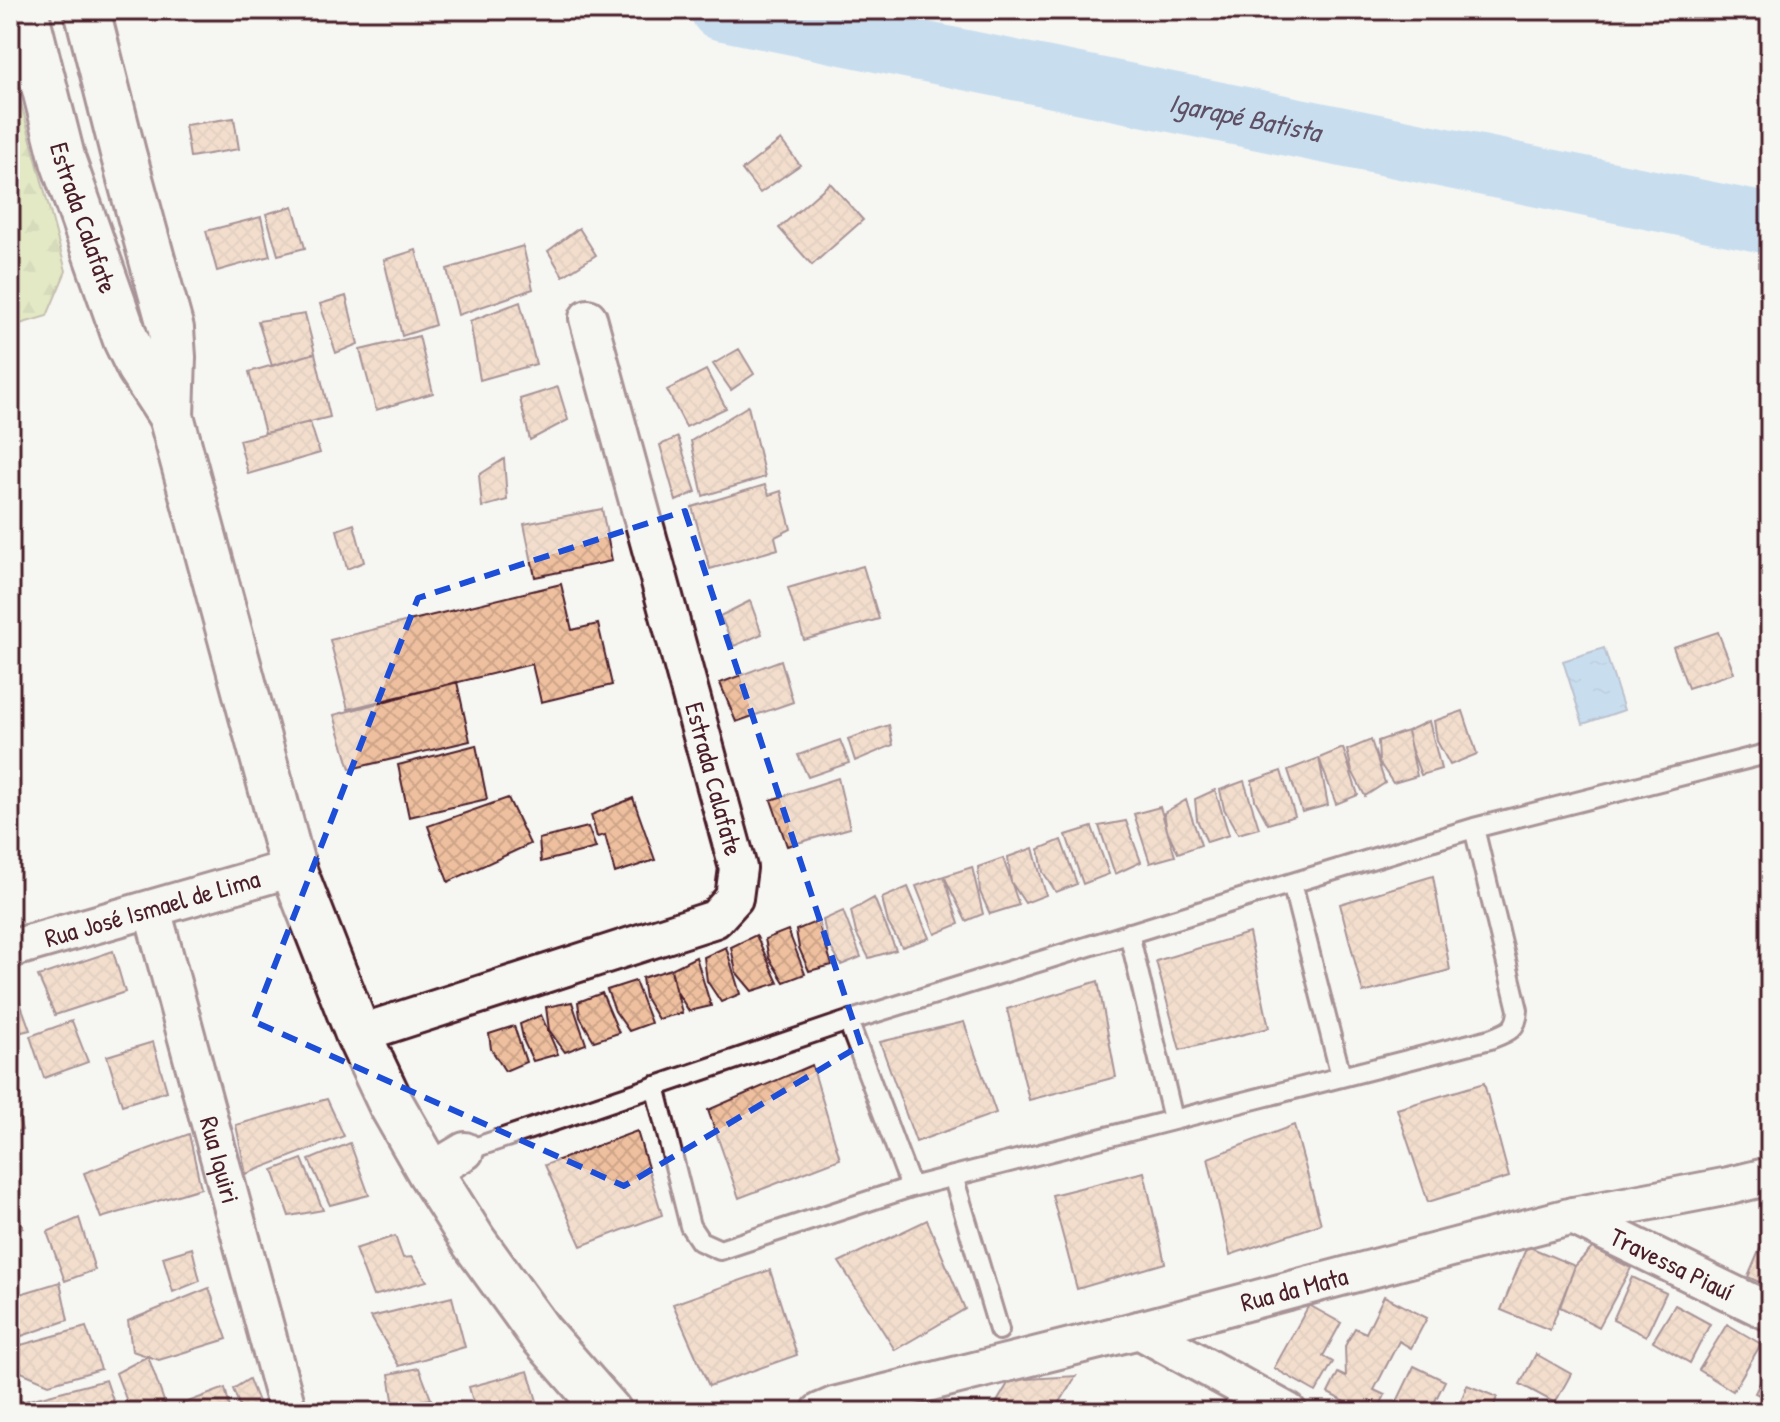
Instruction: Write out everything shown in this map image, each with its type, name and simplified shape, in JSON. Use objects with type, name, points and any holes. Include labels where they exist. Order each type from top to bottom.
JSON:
[{"type":"street","name":"Estrada Calafate","points":[[25,10],[63,161],[126,340],[139,367],[171,416]]},
{"type":"street","name":"Estrada Calafate","points":[[87,10],[171,329],[171,416],[293,868],[358,1034],[391,1104],[448,1161],[474,1242],[540,1333],[609,1412]]},
{"type":"street","name":"Estrada Calafate","points":[[358,1034],[715,919],[734,898],[738,868],[588,318]]},
{"type":"street","name":"Rua José Ismael de Lima","points":[[10,949],[293,868]]},
{"type":"street","name":"Rua Iquiri","points":[[152,909],[288,1412]]},
{"type":"street","name":"Rua da Mata","points":[[820,1412],[1573,1216],[1770,1176]]},
{"type":"street","name":"Travessa Piauí","points":[[1573,1216],[1770,1312]]},
{"type":"street","points":[[1139,1330],[1288,1412]]},
{"type":"lane","points":[[448,1161],[655,1086],[848,1021],[1129,933],[1474,828],[1770,753]]},
{"type":"lane","points":[[655,1086],[690,1226],[700,1241],[720,1250],[911,1187],[1490,1039],[1509,1031],[1517,1021],[1518,1010],[1474,828]]},
{"type":"lane","points":[[1292,883],[1341,1076]]},
{"type":"lane","points":[[1129,933],[1173,1119]]},
{"type":"lane","points":[[848,1021],[911,1187]]},
{"type":"lane","points":[[953,1176],[999,1330]]},
{"type":"highlighted area","points":[[685,511],[861,1045],[624,1186],[253,1021],[418,598]]},
{"type":"green space","points":[[10,62],[66,271],[47,316],[10,327]]},
{"type":"water","points":[[1604,648],[1624,710],[1583,724],[1563,661]]},
{"type":"building","points":[[234,118],[239,149],[190,157],[185,125]]},
{"type":"building","points":[[781,140],[800,165],[760,193],[742,170]]},
{"type":"building","points":[[830,183],[863,220],[812,265],[779,228]]},
{"type":"building","points":[[293,206],[305,248],[278,255],[266,214]]},
{"type":"building","points":[[261,217],[270,256],[217,271],[206,231]]},
{"type":"building","points":[[579,228],[596,255],[563,276],[548,251]]},
{"type":"building","points":[[523,246],[533,289],[458,315],[447,269]]},
{"type":"building","points":[[416,250],[435,325],[402,336],[384,260]]},
{"type":"building","points":[[346,296],[358,344],[336,353],[320,304]]},
{"type":"building","points":[[520,302],[536,364],[480,380],[470,321]]},
{"type":"building","points":[[305,314],[315,353],[272,366],[258,321]]},
{"type":"building","points":[[419,336],[433,393],[376,410],[360,350]]},
{"type":"building","points":[[739,349],[754,374],[731,390],[713,364]]},
{"type":"building","points":[[315,353],[330,417],[265,433],[249,372]]},
{"type":"building","points":[[706,370],[726,408],[686,427],[667,390]]},
{"type":"building","points":[[558,387],[568,420],[530,440],[520,399]]},
{"type":"building","points":[[748,406],[765,477],[703,496],[691,441]]},
{"type":"building","points":[[310,422],[320,453],[248,474],[239,440]]},
{"type":"building","points":[[678,437],[696,492],[676,501],[660,445]]},
{"type":"building","points":[[504,459],[507,500],[482,507],[479,475]]},
{"type":"building","points":[[765,485],[769,495],[781,491],[791,529],[775,537],[778,549],[710,569],[692,507]]},
{"type":"building","points":[[602,509],[612,561],[535,577],[524,524]]},
{"type":"building","points":[[354,524],[364,562],[347,569],[337,530]]},
{"type":"building","points":[[863,566],[879,619],[804,640],[788,588]]},
{"type":"building","points":[[561,584],[572,630],[598,624],[612,685],[541,702],[532,664],[348,709],[330,640]]},
{"type":"building","points":[[750,601],[762,634],[734,646],[720,616]]},
{"type":"building","points":[[1718,632],[1734,673],[1688,688],[1673,647]]},
{"type":"building","points":[[781,660],[793,702],[736,722],[720,683]]},
{"type":"building","points":[[457,682],[470,741],[350,769],[334,715]]},
{"type":"building","points":[[1463,711],[1477,754],[1450,765],[1437,741],[1434,721]]},
{"type":"building","points":[[1429,721],[1441,769],[1421,775],[1407,731]]},
{"type":"building","points":[[889,725],[893,745],[855,761],[848,739]]},
{"type":"building","points":[[1407,731],[1417,776],[1393,783],[1379,762],[1378,741]]},
{"type":"building","points":[[840,740],[849,763],[808,777],[798,755]]},
{"type":"building","points":[[1371,740],[1385,783],[1365,796],[1352,771],[1347,750]]},
{"type":"building","points":[[476,745],[487,799],[409,817],[398,765]]},
{"type":"building","points":[[1343,748],[1358,795],[1336,804],[1319,758]]},
{"type":"building","points":[[1319,758],[1328,805],[1302,812],[1288,770]]},
{"type":"building","points":[[1281,771],[1295,816],[1268,824],[1255,800],[1252,781]]},
{"type":"building","points":[[838,778],[850,828],[787,846],[771,800]]},
{"type":"building","points":[[1244,781],[1259,828],[1238,834],[1224,809],[1220,790]]},
{"type":"building","points":[[1215,790],[1229,835],[1207,842],[1197,820],[1195,799]]},
{"type":"building","points":[[508,798],[530,844],[448,882],[428,826]]},
{"type":"building","points":[[633,798],[655,860],[615,873],[605,835],[597,837],[591,815]]},
{"type":"building","points":[[1186,800],[1201,845],[1178,853],[1167,830],[1164,813]]},
{"type":"building","points":[[1160,807],[1175,856],[1150,863],[1134,814]]},
{"type":"building","points":[[1126,821],[1141,862],[1115,874],[1099,826]]},
{"type":"building","points":[[588,827],[596,848],[541,862],[539,839]]},
{"type":"building","points":[[1092,827],[1109,874],[1083,884],[1066,835]]},
{"type":"building","points":[[1061,840],[1077,884],[1056,892],[1043,872],[1039,849]]},
{"type":"building","points":[[1033,848],[1046,895],[1025,903],[1011,882],[1008,857]]},
{"type":"building","points":[[1003,858],[1019,905],[990,914],[980,892],[978,867]]},
{"type":"building","points":[[972,867],[983,914],[966,921],[944,876]]},
{"type":"building","points":[[944,876],[959,924],[935,934],[916,886]]},
{"type":"building","points":[[1433,876],[1450,970],[1363,993],[1340,904]]},
{"type":"building","points":[[908,887],[929,938],[902,947],[888,923],[882,898]]},
{"type":"building","points":[[874,898],[896,950],[869,958],[856,933],[851,911]]},
{"type":"building","points":[[843,911],[861,957],[841,965],[828,943],[823,920]]},
{"type":"building","points":[[818,921],[832,965],[809,971],[799,948],[796,930]]},
{"type":"building","points":[[788,930],[805,974],[784,982],[769,958],[765,939]]},
{"type":"building","points":[[1249,933],[1269,1028],[1180,1050],[1156,961]]},
{"type":"building","points":[[756,935],[778,983],[752,991],[736,972],[731,947]]},
{"type":"building","points":[[726,947],[740,994],[721,1002],[707,981],[704,957]]},
{"type":"building","points":[[113,951],[125,992],[55,1015],[38,976]]},
{"type":"building","points":[[696,957],[711,1006],[689,1011],[675,989],[671,969]]},
{"type":"building","points":[[671,969],[682,1013],[658,1019],[645,998],[642,978]]},
{"type":"building","points":[[635,981],[651,1023],[629,1031],[615,1011],[607,990]]},
{"type":"building","points":[[1098,981],[1116,1077],[1029,1100],[1007,1009]]},
{"type":"building","points":[[13,983],[30,1030],[10,1035],[10,984]]},
{"type":"building","points":[[602,993],[619,1033],[594,1041],[580,1017],[578,1002]]},
{"type":"building","points":[[572,1002],[586,1044],[565,1052],[549,1030],[546,1007]]},
{"type":"building","points":[[541,1015],[558,1054],[533,1061],[520,1024]]},
{"type":"building","points":[[72,1021],[88,1062],[44,1078],[30,1036]]},
{"type":"building","points":[[964,1022],[996,1113],[916,1142],[880,1042]]},
{"type":"building","points":[[514,1026],[526,1062],[505,1071],[491,1049],[489,1034]]},
{"type":"building","points":[[153,1042],[167,1091],[122,1105],[107,1056]]},
{"type":"building","points":[[812,1065],[840,1159],[739,1198],[708,1110]]},
{"type":"building","points":[[1484,1083],[1509,1177],[1428,1202],[1397,1109]]},
{"type":"building","points":[[10,1087],[22,1130],[10,1134]]},
{"type":"building","points":[[327,1099],[344,1136],[246,1174],[236,1125]]},
{"type":"building","points":[[1294,1125],[1321,1224],[1230,1255],[1208,1158]]},
{"type":"building","points":[[637,1131],[662,1215],[581,1246],[545,1165]]},
{"type":"building","points":[[189,1134],[201,1188],[101,1218],[84,1173]]},
{"type":"building","points":[[350,1143],[369,1195],[330,1205],[309,1160]]},
{"type":"building","points":[[302,1159],[323,1210],[289,1216],[273,1170]]},
{"type":"building","points":[[1144,1172],[1165,1263],[1077,1289],[1052,1195]]},
{"type":"building","points":[[10,1190],[23,1228],[10,1234]]},
{"type":"building","points":[[79,1218],[95,1270],[65,1281],[47,1232]]},
{"type":"building","points":[[927,1220],[965,1309],[895,1350],[839,1262]]},
{"type":"building","points":[[1770,1225],[1770,1287],[1748,1277]]},
{"type":"building","points":[[395,1236],[403,1258],[412,1257],[427,1281],[373,1296],[355,1249]]},
{"type":"building","points":[[1527,1246],[1575,1266],[1550,1330],[1501,1310]]},
{"type":"building","points":[[192,1248],[200,1281],[173,1292],[163,1257]]},
{"type":"building","points":[[1592,1248],[1631,1268],[1599,1327],[1560,1307],[1575,1266]]},
{"type":"building","points":[[770,1270],[797,1355],[709,1386],[673,1304]]},
{"type":"building","points":[[1632,1277],[1666,1293],[1646,1336],[1613,1320]]},
{"type":"building","points":[[60,1282],[68,1320],[10,1340],[10,1297]]},
{"type":"building","points":[[209,1288],[227,1339],[159,1360],[132,1351],[128,1321]]},
{"type":"building","points":[[1384,1296],[1427,1318],[1411,1348],[1399,1341],[1374,1390],[1385,1395],[1377,1412],[1364,1412],[1328,1393],[1338,1373],[1346,1377],[1345,1346],[1355,1328],[1366,1333]]},
{"type":"building","points":[[452,1297],[465,1347],[399,1366],[371,1317]]},
{"type":"building","points":[[1309,1305],[1341,1323],[1323,1356],[1333,1362],[1316,1392],[1274,1368]]},
{"type":"building","points":[[1675,1305],[1710,1324],[1690,1363],[1653,1341]]},
{"type":"building","points":[[1727,1324],[1761,1344],[1733,1391],[1699,1370]]},
{"type":"building","points":[[86,1327],[101,1369],[49,1384],[19,1371],[10,1371],[10,1348]]},
{"type":"building","points":[[1536,1354],[1571,1374],[1555,1403],[1520,1384]]},
{"type":"building","points":[[148,1356],[165,1404],[146,1412],[131,1412],[116,1373]]},
{"type":"building","points":[[1770,1362],[1770,1400],[1755,1393]]},
{"type":"building","points":[[1414,1366],[1445,1381],[1431,1409],[1437,1412],[1392,1412]]},
{"type":"building","points":[[419,1368],[431,1399],[394,1406],[389,1374]]},
{"type":"building","points":[[528,1371],[540,1411],[476,1412],[469,1387]]},
{"type":"building","points":[[1076,1376],[1054,1412],[991,1412],[1010,1380]]},
{"type":"building","points":[[249,1379],[262,1412],[242,1412],[233,1389]]},
{"type":"building","points":[[106,1380],[117,1412],[10,1412],[10,1405]]},
{"type":"building","points":[[1467,1385],[1497,1397],[1492,1412],[1457,1412]]},
{"type":"building","points":[[225,1388],[231,1412],[164,1411]]},
{"type":"waterway","name":"Igarapé Batista","points":[[720,10],[1770,224]]}]
